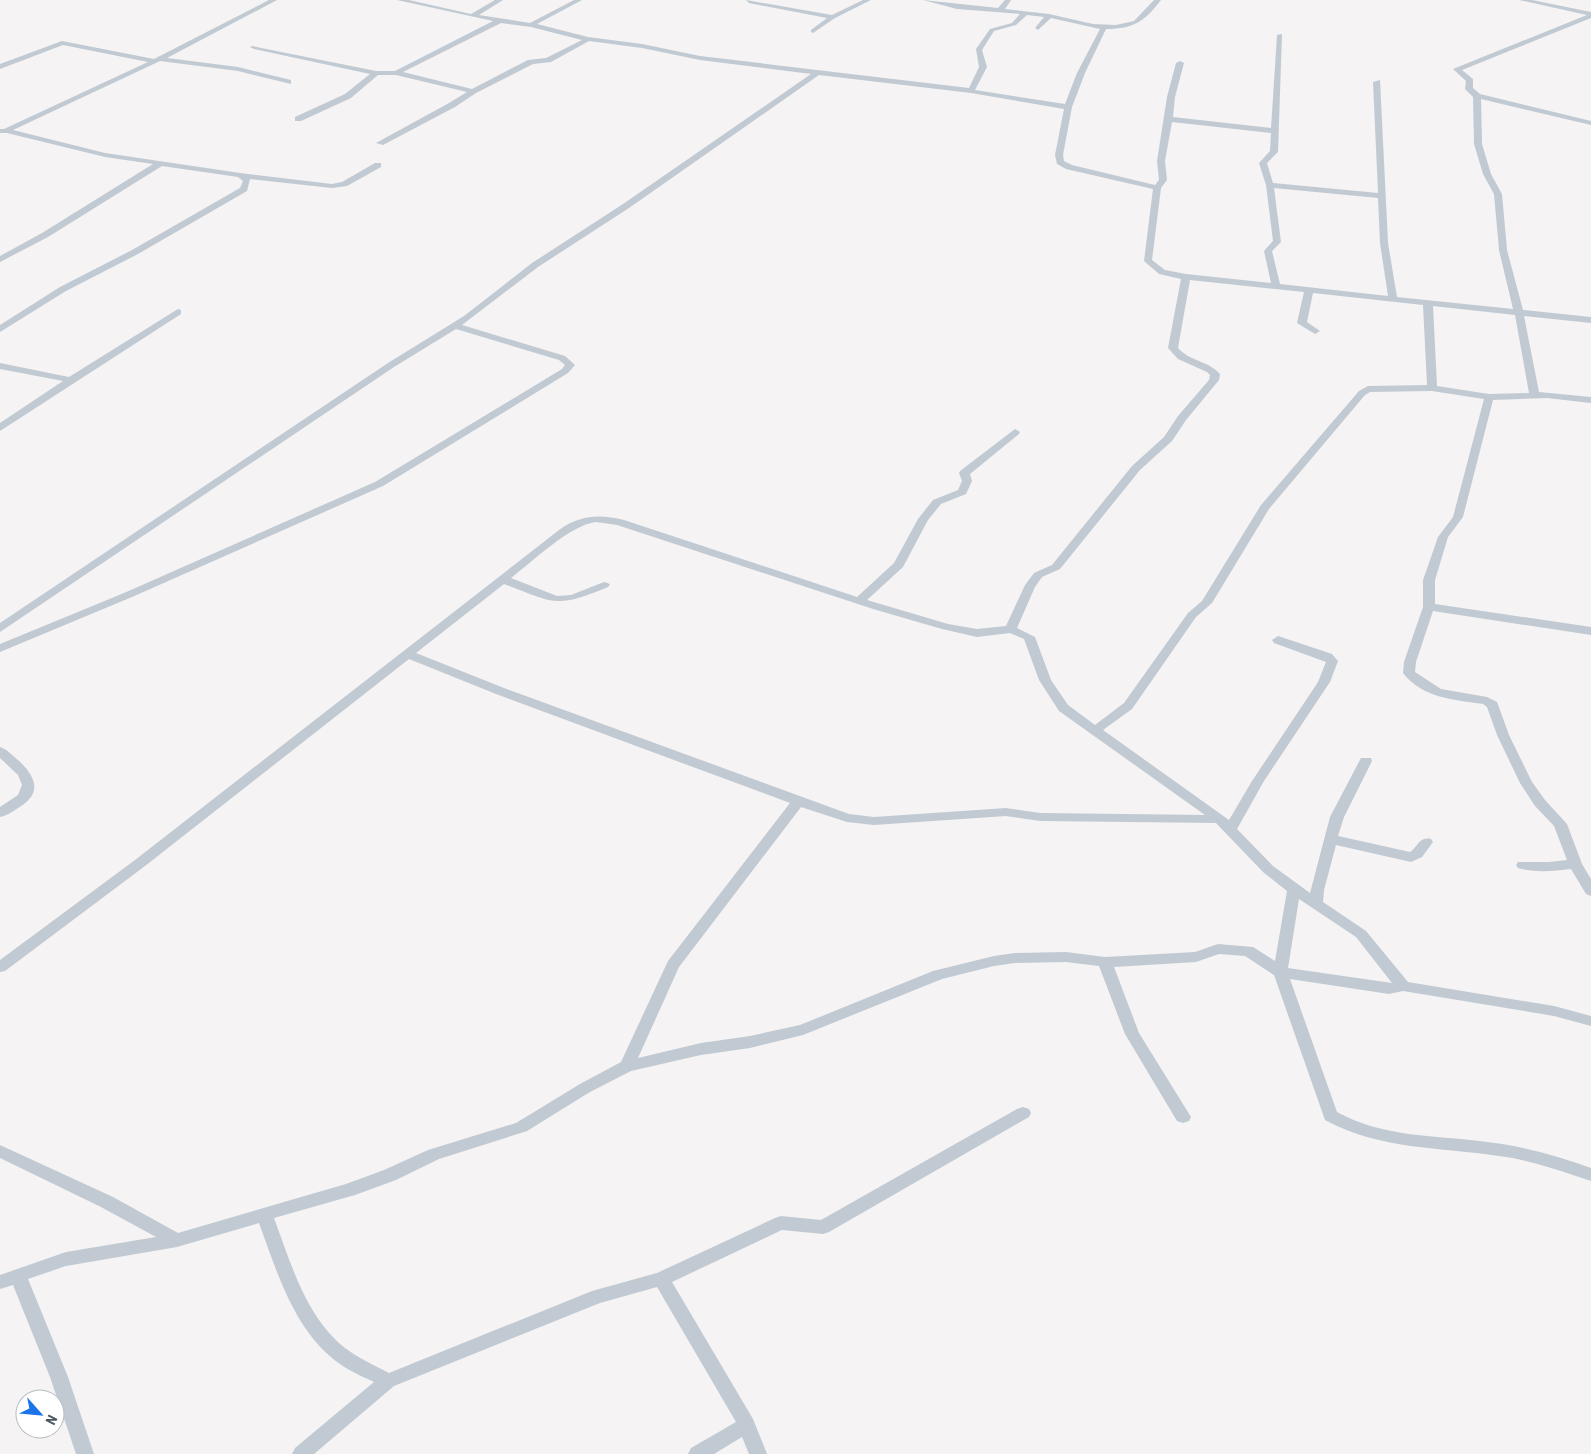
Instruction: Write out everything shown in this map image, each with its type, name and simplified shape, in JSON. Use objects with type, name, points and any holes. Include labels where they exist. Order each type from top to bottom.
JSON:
[{"type":"street","points":[[2,132],[157,59],[274,0]]},
{"type":"street","points":[[400,0],[499,22],[530,26],[588,39],[642,46],[700,58],[971,91],[1068,106]]},
{"type":"street","points":[[472,16],[500,0]]},
{"type":"street","points":[[530,26],[579,0]]},
{"type":"street","points":[[813,31],[834,17],[868,0]]},
{"type":"street","points":[[926,0],[957,7],[1049,16],[1104,27],[1123,26],[1136,22],[1158,0]]},
{"type":"street","points":[[1000,10],[1008,0]]},
{"type":"street","points":[[1522,0],[1591,15]]},
{"type":"street","points":[[1543,4],[1556,0]]},
{"type":"street","points":[[749,1],[834,17]]},
{"type":"street","points":[[971,91],[983,67],[978,50],[992,30],[1014,24],[1025,13]]},
{"type":"street","points":[[1591,15],[1457,69],[1470,82],[1469,89],[1477,96],[1591,123]]},
{"type":"street","points":[[1038,28],[1049,16]]},
{"type":"street","points":[[396,73],[499,22]]},
{"type":"street","points":[[1104,27],[1081,73],[1068,106],[1059,155],[1060,162],[1069,168],[1157,188]]},
{"type":"street","points":[[1276,286],[1268,251],[1277,242],[1270,184],[1263,163],[1274,152],[1280,35]]},
{"type":"street","points":[[380,143],[452,105],[473,91],[531,62],[548,60],[588,39]]},
{"type":"street","points":[[0,67],[62,43],[157,59],[238,69],[288,82]]},
{"type":"street","points":[[254,47],[376,73],[396,73],[473,91]]},
{"type":"street","points":[[1180,63],[1171,97],[1170,119],[1161,161],[1163,180],[1157,188],[1148,261],[1162,272],[1186,277],[1591,320]]},
{"type":"street","points":[[298,119],[348,96],[376,73]]},
{"type":"street","points":[[0,628],[375,376],[455,326],[535,265],[626,206],[817,73]]},
{"type":"street","points":[[1377,82],[1384,243],[1393,298]]},
{"type":"street","points":[[1477,96],[1478,144],[1487,174],[1498,194],[1502,250],[1519,313],[1535,396]]},
{"type":"street","points":[[1170,119],[1276,131]]},
{"type":"street","points":[[2,132],[105,155],[159,164],[332,186],[344,184],[378,165]]},
{"type":"street","points":[[0,259],[45,235],[159,164]]},
{"type":"street","points":[[0,329],[63,289],[135,252],[244,189],[247,180],[240,175]]},
{"type":"street","points":[[1270,184],[1383,196]]},
{"type":"street","points":[[1011,629],[1029,587],[1038,575],[1056,567],[1136,468],[1168,439],[1182,418],[1214,380],[1215,374],[1210,368],[1176,354],[1173,348],[1186,277]]},
{"type":"street","points":[[1309,289],[1302,324],[1315,331]]},
{"type":"street","points":[[1428,304],[1432,388]]},
{"type":"street","points":[[0,428],[178,312]]},
{"type":"street","points":[[0,648],[128,595],[379,484],[565,371],[570,365],[562,358],[455,326]]},
{"type":"street","points":[[0,366],[71,380]]},
{"type":"street","points":[[1094,731],[1128,706],[1192,615],[1206,603],[1265,507],[1362,393],[1368,389],[1432,388],[1489,397],[1535,396],[1591,400]]},
{"type":"street","points":[[1489,397],[1458,516],[1443,538],[1429,580],[1429,607],[1410,662],[1409,673],[1419,683],[1444,695],[1487,701],[1493,705],[1502,735],[1526,783],[1540,803],[1560,824],[1575,864],[1591,891]]},
{"type":"street","points":[[860,600],[899,565],[923,520],[938,502],[962,492],[966,481],[964,473],[1015,432]]},
{"type":"street","points":[[0,967],[140,863],[505,580],[572,525],[588,517],[602,517],[877,607],[977,633],[1011,629],[1029,637],[1045,680],[1063,708],[1220,819],[1268,869],[1361,934],[1403,986]]},
{"type":"street","points":[[505,580],[562,600],[604,585]]},
{"type":"street","points":[[1429,607],[1591,631]]},
{"type":"street","points":[[1230,830],[1258,781],[1324,682],[1332,661],[1328,657],[1278,640]]},
{"type":"street","points":[[408,654],[500,692],[847,818],[874,820],[1006,812],[1040,817],[1220,819]]},
{"type":"street","points":[[0,751],[28,779],[30,787],[24,797],[0,813]]},
{"type":"street","points":[[1316,902],[1317,890],[1337,817],[1366,761]]},
{"type":"street","points":[[628,1066],[673,965],[798,801]]},
{"type":"street","points":[[1331,839],[1411,857],[1417,854],[1426,842]]},
{"type":"street","points":[[1523,865],[1549,867],[1575,864]]},
{"type":"street","points":[[1294,888],[1280,972],[1331,1116],[1343,1125],[1393,1138],[1489,1148],[1559,1162],[1591,1175]]},
{"type":"street","points":[[0,1282],[66,1259],[177,1240],[348,1190],[390,1176],[434,1154],[521,1127],[584,1088],[628,1066],[701,1049],[750,1042],[803,1030],[938,975],[994,961],[1015,958],[1066,957],[1105,962],[1196,957],[1218,949],[1248,951],[1280,972],[1389,989],[1403,986],[1554,1011],[1591,1021]]},
{"type":"street","points":[[1105,962],[1132,1034],[1183,1117]]},
{"type":"street","points":[[301,1454],[388,1381],[598,1296],[662,1279],[781,1224],[823,1227],[1022,1113]]},
{"type":"street","points":[[0,1151],[106,1202],[177,1240]]},
{"type":"street","points":[[264,1214],[302,1310],[332,1347],[359,1367],[388,1381]]},
{"type":"street","points":[[18,1276],[59,1377],[84,1454]]},
{"type":"street","points":[[662,1279],[748,1425],[758,1454]]},
{"type":"street","points":[[697,1454],[748,1425]]}]
